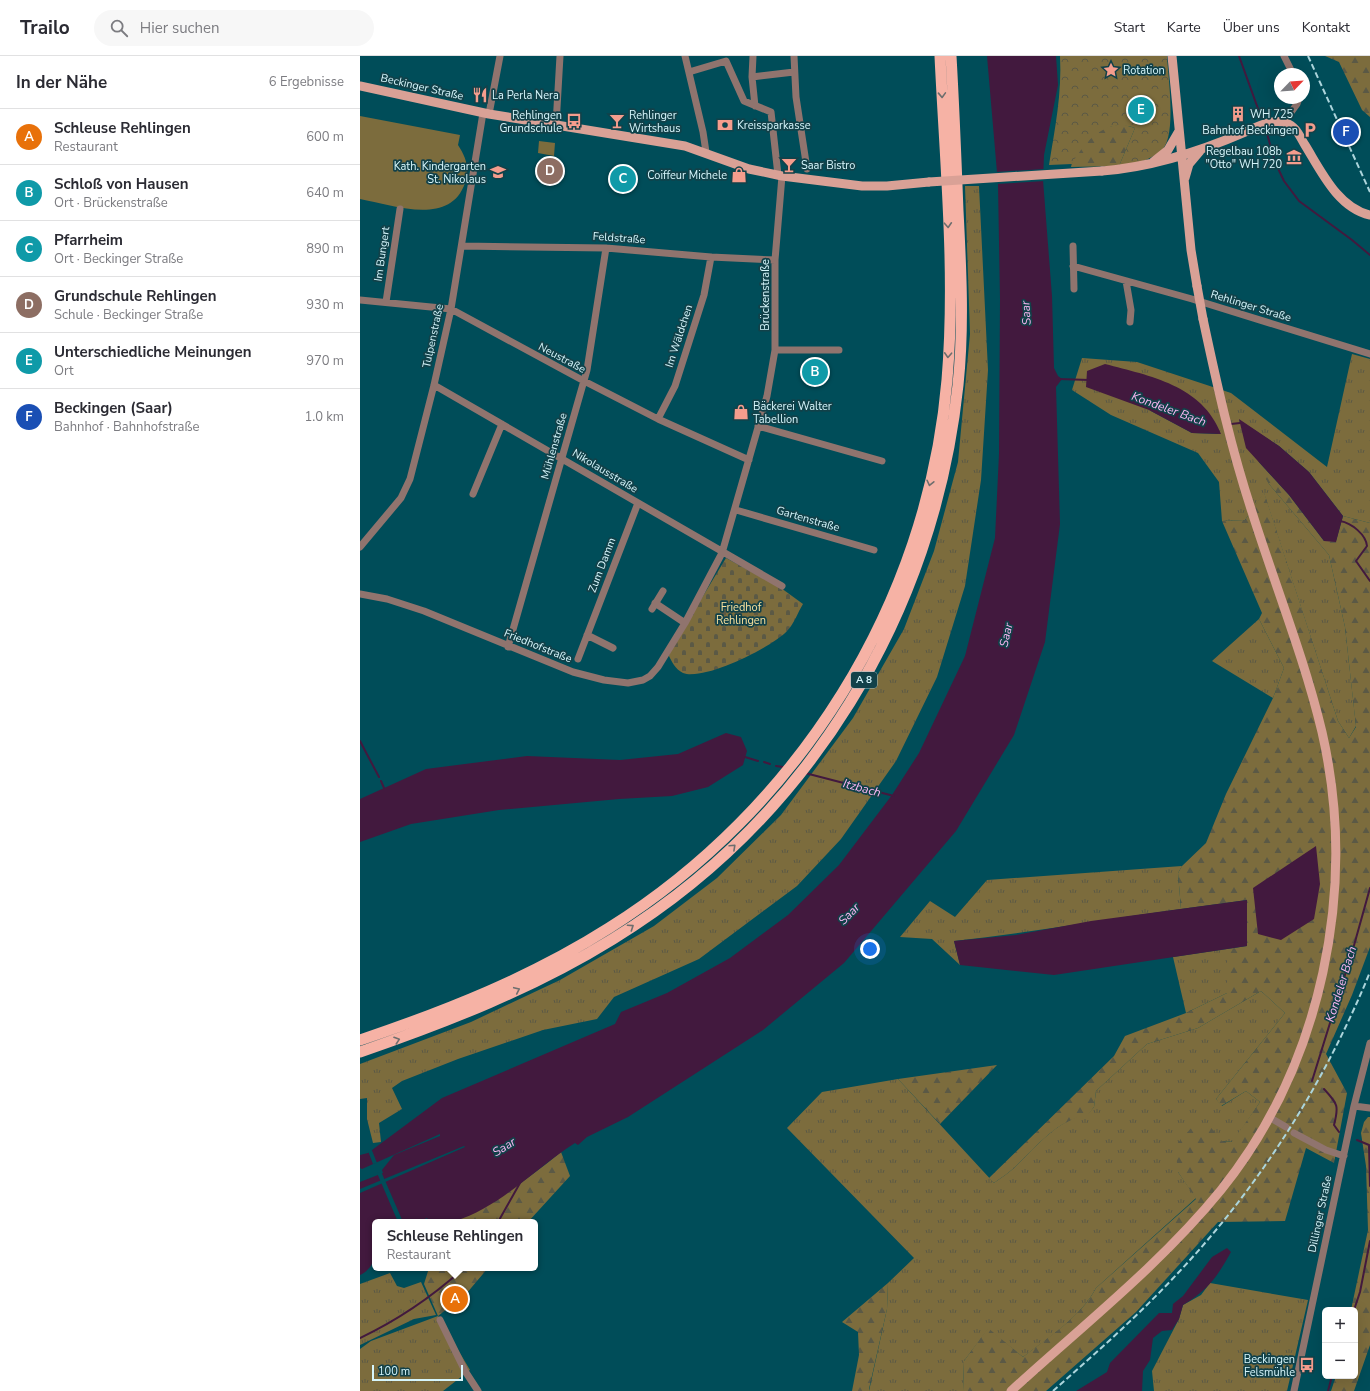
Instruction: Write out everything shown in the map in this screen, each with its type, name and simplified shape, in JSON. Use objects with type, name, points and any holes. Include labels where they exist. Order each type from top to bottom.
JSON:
[{"type":"highway","name":"A 8","points":[[360,1040],[433,1014],[512,980],[583,944],[646,904],[704,858],[761,802],[811,740],[850,682],[889,605],[914,541],[929,487],[947,381],[950,312],[940,56]]},
{"type":"highway","name":"A 8","points":[[360,1052],[437,1025],[517,990],[588,954],[652,913],[712,866],[769,810],[821,747],[859,688],[899,610],[925,544],[940,489],[954,417],[958,382],[961,298],[951,56]]},
{"type":"main road","points":[[1011,1391],[1164,1253],[1222,1188],[1269,1117],[1289,1076],[1304,1039],[1318,992],[1332,923],[1335,829],[1328,766],[1322,732],[1309,686],[1230,443],[1222,410],[1197,286],[1181,156],[1172,56]]},
{"type":"main road","name":"Beckinger Straße","points":[[360,86],[486,114],[685,146],[706,152],[737,165],[780,176],[874,186],[1102,171],[1148,165],[1181,156],[1274,122],[1284,122]]},
{"type":"main road","points":[[1284,122],[1295,129],[1336,192],[1353,208],[1370,215]]},
{"type":"main road","points":[[1148,165],[1168,150],[1179,131]]},
{"type":"main road","points":[[1184,183],[1190,164],[1201,149]]},
{"type":"street","name":"Tulpenstraße","points":[[360,547],[401,498],[406,489],[434,385],[451,309],[486,114],[500,56]]},
{"type":"street","points":[[556,125],[560,56]]},
{"type":"street","points":[[685,56],[704,132],[706,152]]},
{"type":"street","points":[[753,56],[752,77],[755,106]]},
{"type":"street","points":[[794,56],[794,72],[807,169]]},
{"type":"street","points":[[1284,56],[1290,68]]},
{"type":"street","points":[[689,72],[726,61],[742,98],[755,106]]},
{"type":"street","points":[[752,77],[794,72]]},
{"type":"street","points":[[1284,122],[1297,104]]},
{"type":"street","name":"Brückenstraße","points":[[755,106],[771,112],[780,176],[775,260],[775,350]]},
{"type":"street","name":"Im Bungert","points":[[386,302],[400,209]]},
{"type":"street","name":"Feldstraße","points":[[462,246],[606,248],[711,257],[775,260]]},
{"type":"street","points":[[1072,246],[1074,289]]},
{"type":"street","name":"Mühlenstraße","points":[[508,647],[584,382],[590,357],[606,248]]},
{"type":"street","name":"Im Wäldchen","points":[[658,419],[675,386],[704,296],[711,257]]},
{"type":"street","name":"Rehlinger Straße","points":[[1074,266],[1192,299],[1370,354]]},
{"type":"street","points":[[1126,281],[1131,310],[1130,322]]},
{"type":"street","name":"Neustraße","points":[[360,300],[451,309],[584,382],[658,419],[749,460]]},
{"type":"street","points":[[775,350],[839,350]]},
{"type":"street","name":"Friedhofstraße","points":[[360,594],[408,605],[508,647],[573,672],[604,680],[636,683],[650,676],[658,667],[685,622],[722,553],[736,510],[773,369],[775,350]]},
{"type":"street","name":"Nikolausstraße","points":[[434,385],[722,553],[782,586]]},
{"type":"street","points":[[473,494],[502,424]]},
{"type":"street","points":[[758,426],[882,461]]},
{"type":"street","name":"Zum Damm","points":[[578,660],[638,503]]},
{"type":"street","name":"Gartenstraße","points":[[736,510],[874,550]]},
{"type":"street","points":[[663,591],[654,606],[685,622]]},
{"type":"street","points":[[587,635],[613,648]]},
{"type":"street","name":"Dillinger Straße","points":[[1294,1391],[1354,1106],[1370,1043]]},
{"type":"street","points":[[1354,1106],[1370,1108]]},
{"type":"street","points":[[1274,1120],[1286,1127]]},
{"type":"street","points":[[1294,1133],[1326,1150],[1344,1156]]},
{"type":"street","points":[[440,1320],[465,1371],[477,1390]]},
{"type":"green space","points":[[1060,56],[1167,56],[1170,91],[1170,119],[1167,143],[1162,150],[1153,157],[1119,166],[1135,128],[1114,126],[1098,133],[1090,139],[1077,155],[1072,164],[1049,165],[1059,97]]},
{"type":"green space","points":[[1325,56],[1370,56],[1370,117],[1362,110],[1339,62]]},
{"type":"green space","points":[[360,116],[460,135],[458,145],[465,159],[467,173],[465,183],[458,197],[447,205],[434,209],[419,210],[360,199]]},
{"type":"green space","points":[[1121,124],[1135,128],[1119,166],[1071,167],[1079,151],[1097,132],[1104,128]]},
{"type":"green space","points":[[539,141],[555,143],[554,156],[538,153]]},
{"type":"green space","points":[[965,186],[979,186],[988,370],[981,480],[965,586],[937,677],[896,761],[841,839],[797,886],[699,959],[614,997],[597,1019],[543,1030],[458,1059],[402,1081],[392,1088],[402,1109],[379,1123],[381,1142],[373,1143],[367,1119],[367,1098],[360,1099],[360,1064],[471,1022],[560,980],[654,926],[717,878],[781,815],[853,718],[904,629],[934,551],[958,462],[970,334]]},
{"type":"green space","points":[[1352,354],[1370,359],[1370,523],[1343,516],[1309,472],[1279,446],[1239,420],[1269,484],[1329,555],[1345,627],[1356,726],[1349,738],[1338,721],[1264,493],[1245,520],[1222,521],[1219,482],[1198,453],[1111,415],[1072,390],[1082,358],[1137,362],[1231,393],[1327,467]],"holes":[[[1149,410],[1220,434],[1192,433]]]},
{"type":"green space","points":[[1246,448],[1289,495],[1324,541],[1336,541],[1343,516],[1370,523],[1370,947],[1352,995],[1326,1054],[1347,1093],[1334,1163],[1306,1148],[1285,1221],[1218,1222],[1136,1312],[1046,1391],[963,1391],[964,1361],[988,1328],[1023,1357],[1073,1317],[1090,1298],[1096,1288],[1196,1199],[1178,1172],[1175,1146],[1193,1126],[1208,1124],[1222,1141],[1232,1142],[1260,1102],[1246,1091],[1221,1106],[1216,1099],[1285,1013],[1261,991],[1198,1028],[1147,1044],[1096,1091],[1094,1107],[1088,1115],[1067,1122],[1057,1128],[1040,1142],[1014,1168],[994,1183],[989,1178],[1114,1056],[1125,1036],[1186,1013],[1227,993],[1227,949],[1247,946],[1247,900],[1181,909],[1178,873],[1182,866],[1206,843],[1226,794],[1273,698],[1284,668],[1259,619],[1262,613],[1222,521],[1245,520],[1264,492],[1338,721],[1349,738],[1356,727],[1345,627],[1329,555],[1269,484]]},
{"type":"green space","name":"Friedhof Rehlingen","points":[[726,558],[781,588],[803,604],[787,631],[768,645],[738,661],[722,667],[693,674],[683,673],[672,662],[668,654]]},
{"type":"green space","points":[[1259,619],[1284,668],[1273,698],[1212,661]]},
{"type":"green space","points":[[1182,866],[1178,873],[1181,909],[954,941],[960,965],[932,939],[900,937],[930,901],[955,917],[987,880]]},
{"type":"green space","points":[[1227,949],[1227,993],[1186,1013],[1173,957]]},
{"type":"green space","points":[[1261,991],[1285,1013],[1216,1099],[1222,1106],[1246,1091],[1260,1102],[1233,1142],[1223,1141],[1178,1172],[1196,1198],[1096,1288],[1090,1299],[1073,1318],[1023,1357],[988,1329],[964,1361],[963,1391],[869,1391],[887,1309],[888,1283],[914,1258],[787,1128],[822,1092],[898,1079],[994,1183],[1014,1168],[1040,1142],[1057,1128],[1077,1117],[1088,1114],[1094,1107],[1096,1091],[1147,1044],[1198,1028]]},
{"type":"green space","points":[[997,1065],[940,1124],[898,1079]]},
{"type":"green space","points":[[1368,1117],[1370,1117],[1370,1345],[1354,1391],[1331,1391],[1335,1379],[1358,1379],[1358,1307],[1352,1307],[1368,1230],[1366,1166],[1361,1133],[1364,1122]]},
{"type":"green space","points":[[561,1152],[570,1176],[531,1219],[460,1219],[510,1191]]},
{"type":"green space","points":[[428,1271],[485,1271],[466,1294],[438,1316],[424,1284]]},
{"type":"green space","points":[[390,1273],[397,1286],[404,1288],[421,1282],[436,1315],[414,1319],[360,1345],[360,1284]]},
{"type":"green space","points":[[888,1283],[887,1309],[869,1391],[852,1391],[859,1355],[858,1332],[842,1322]]},
{"type":"green space","points":[[1210,1283],[1308,1300],[1287,1391],[1154,1391],[1152,1371],[1179,1319],[1183,1305],[1201,1295]]},
{"type":"green space","points":[[438,1316],[470,1370],[443,1391],[360,1391],[360,1349],[371,1341]]},
{"type":"water","name":"Saar","points":[[987,56],[1056,56],[1058,85],[1044,155],[1043,180],[1052,296],[1054,368],[1058,376],[1062,379],[1056,387],[1060,524],[1045,642],[1014,735],[956,831],[844,963],[763,1030],[628,1117],[587,1137],[578,1145],[575,1143],[502,1197],[471,1215],[460,1219],[372,1219],[372,1263],[367,1271],[360,1275],[360,1193],[465,1147],[464,1146],[360,1189],[360,1182],[383,1173],[382,1170],[394,1155],[440,1136],[440,1134],[362,1169],[360,1168],[360,1155],[368,1153],[442,1098],[615,1024],[621,1012],[667,993],[730,958],[788,915],[839,865],[892,795],[919,753],[965,656],[995,538],[999,454],[1000,299],[998,184]]},
{"type":"water","points":[[1105,364],[1139,373],[1173,385],[1188,393],[1201,404],[1212,417],[1221,434],[1192,433],[1149,410],[1086,387],[1087,371]]},
{"type":"water","points":[[1239,419],[1279,446],[1309,472],[1343,516],[1336,542],[1324,541],[1289,495],[1246,448]]},
{"type":"water","points":[[726,733],[741,737],[747,751],[743,765],[708,787],[672,796],[619,799],[499,810],[411,824],[360,842],[360,799],[426,769],[527,756],[620,760],[678,754]]},
{"type":"water","points":[[1316,846],[1320,884],[1314,919],[1281,940],[1258,934],[1253,888]]},
{"type":"water","points":[[1247,900],[1247,946],[1054,975],[960,965],[954,941],[1016,935],[1091,921]]},
{"type":"water","points":[[1227,1248],[1231,1252],[1221,1269],[1199,1294],[1183,1305],[1179,1319],[1172,1330],[1162,1331],[1153,1338],[1150,1360],[1143,1371],[1142,1391],[1076,1391],[1107,1372],[1110,1363],[1159,1313],[1172,1313],[1173,1304],[1183,1296],[1212,1257]]},
{"type":"pier","points":[[1045,169],[1045,181],[996,184],[995,172]]},
{"type":"pier","points":[[371,1148],[377,1163],[373,1164],[368,1151]]},
{"type":"pier","points":[[380,1169],[402,1219],[397,1219],[377,1173],[380,1172]]},
{"type":"waterway","points":[[1239,56],[1261,117]]},
{"type":"waterway","points":[[1266,130],[1275,162],[1284,181],[1299,201],[1370,255]]},
{"type":"waterway","name":"Kondeler Bach","points":[[1059,379],[1089,380]]},
{"type":"waterway","name":"Kondeler Bach","points":[[1231,424],[1240,423]]},
{"type":"waterway","name":"Kondeler Bach","points":[[1340,521],[1354,527],[1364,538],[1367,546],[1356,561],[1370,581]]},
{"type":"waterway","name":"Itzbach","points":[[360,741],[379,777]]},
{"type":"waterway","name":"Itzbach","points":[[745,757],[758,761]]},
{"type":"waterway","name":"Itzbach","points":[[764,762],[770,764]]},
{"type":"waterway","name":"Itzbach","points":[[776,766],[783,767]]},
{"type":"waterway","name":"Itzbach","points":[[805,773],[894,796]]},
{"type":"waterway","name":"Itzbach","points":[[381,781],[384,788]]},
{"type":"waterway","name":"Kondeler Bach","points":[[1312,1081],[1353,949],[1370,888]]},
{"type":"waterway","name":"Kondeler Bach","points":[[1324,1089],[1335,1102],[1337,1113],[1334,1125],[1339,1132]]},
{"type":"waterway","name":"Kondeler Bach","points":[[1357,1140],[1369,1145],[1370,1186]]},
{"type":"waterway","points":[[500,1219],[520,1183]]},
{"type":"waterway","name":"Kondeler Bach","points":[[1355,1307],[1360,1292],[1370,1241]]},
{"type":"waterway","points":[[360,1338],[415,1307],[460,1271]]},
{"type":"waterway","name":"Kondeler Bach","points":[[1328,1391],[1331,1379]]},
{"type":"railway","points":[[1308,56],[1370,192]]},
{"type":"railway","points":[[1053,1391],[1117,1334],[1163,1289],[1208,1240],[1236,1205],[1263,1169],[1311,1093],[1333,1053],[1370,972]]},
{"type":"place","name":"Rotation","points":[[1111,70]]},
{"type":"place","name":"La Perla Nera","points":[[480,95]]},
{"type":"place","name":"Unterschiedliche Meinungen","points":[[1141,110]]},
{"type":"place","name":"WH 725","points":[[1238,114]]},
{"type":"place","name":"Rehlingen Grundschule","points":[[574,121]]},
{"type":"place","name":"Rehlinger Wirtshaus","points":[[617,121]]},
{"type":"place","name":"Kreissparkasse","points":[[725,125]]},
{"type":"place","name":"Bahnhof Beckingen","points":[[1310,130]]},
{"type":"place","name":"Beckingen (Saar)","points":[[1346,132]]},
{"type":"place","name":"Regelbau 108b \"Otto\" WH 720","points":[[1294,157]]},
{"type":"place","name":"Saar Bistro","points":[[789,165]]},
{"type":"place","name":"Grundschule Rehlingen","points":[[550,171]]},
{"type":"place","name":"Kath. Kindergarten St. Nikolaus","points":[[498,172]]},
{"type":"place","name":"Coiffeur Michele","points":[[739,175]]},
{"type":"place","name":"Pfarrheim","points":[[623,179]]},
{"type":"place","name":"Schloß von Hausen","points":[[815,372]]},
{"type":"place","name":"Bäckerei Walter Tabellion","points":[[741,412]]},
{"type":"place","name":"Schleuse Rehlingen","points":[[455,1299]]},
{"type":"place","name":"Beckingen Felsmühle","points":[[1307,1365]]}]
